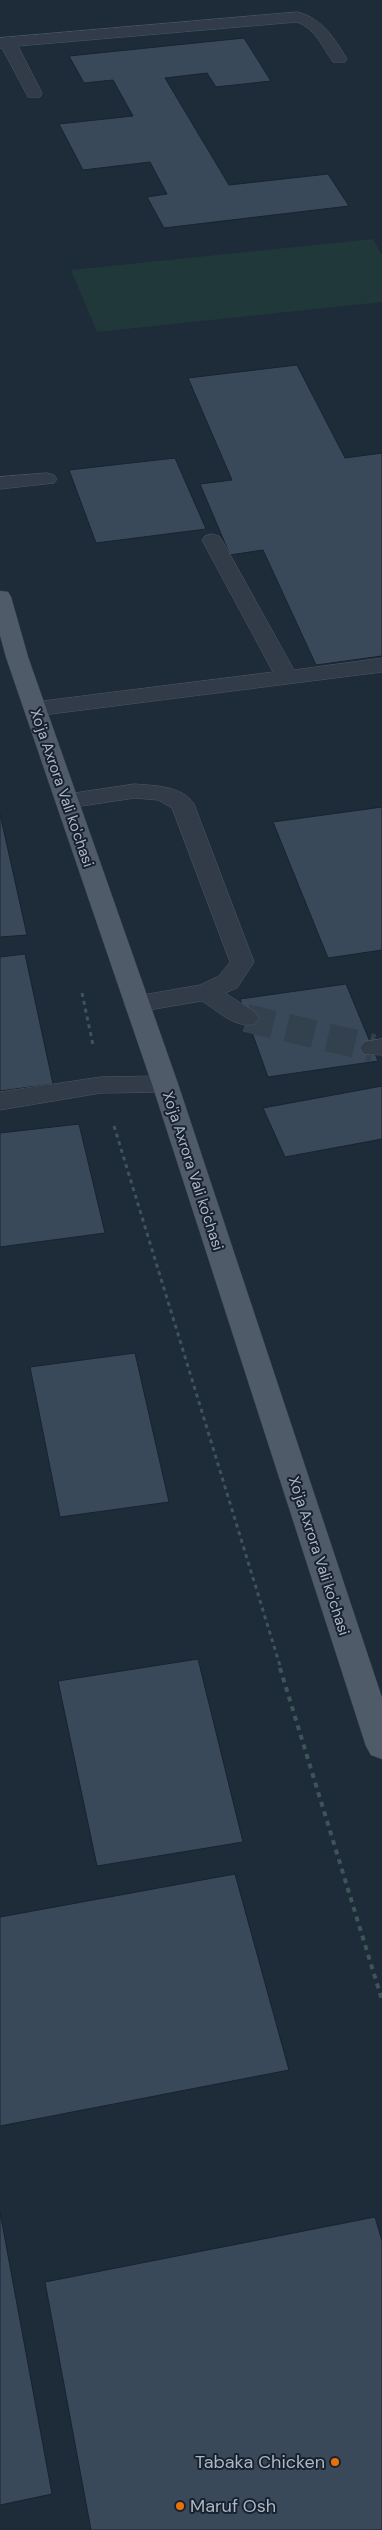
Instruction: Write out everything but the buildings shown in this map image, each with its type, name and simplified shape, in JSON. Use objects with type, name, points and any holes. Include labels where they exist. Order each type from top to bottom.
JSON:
[{"type":"main road","name":"Xo'ja Axrora Vali ko'chasi","points":[[0,597],[35,710],[165,1084],[382,1746]]},
{"type":"street","points":[[34,94],[4,43],[298,17],[310,20],[321,30],[339,59]]},
{"type":"street","points":[[0,483],[47,479]]},
{"type":"street","points":[[212,540],[287,677]]},
{"type":"street","points":[[35,710],[382,665]]},
{"type":"street","points":[[68,801],[135,791],[163,793],[182,804],[242,962],[228,982],[206,992],[137,1004]]},
{"type":"street","points":[[206,992],[246,1018]]},
{"type":"street","points":[[0,1101],[101,1085],[165,1084]]},
{"type":"path","points":[[82,993],[101,1085],[382,2000]]},
{"type":"green space","points":[[373,239],[382,255],[382,302],[97,332],[71,270]]},
{"type":"tunnel","points":[[246,1018],[373,1048]]},
{"type":"place","name":"Tabaka Chicken","points":[[335,2462]]},
{"type":"place","name":"Maruf Osh","points":[[180,2506]]}]
